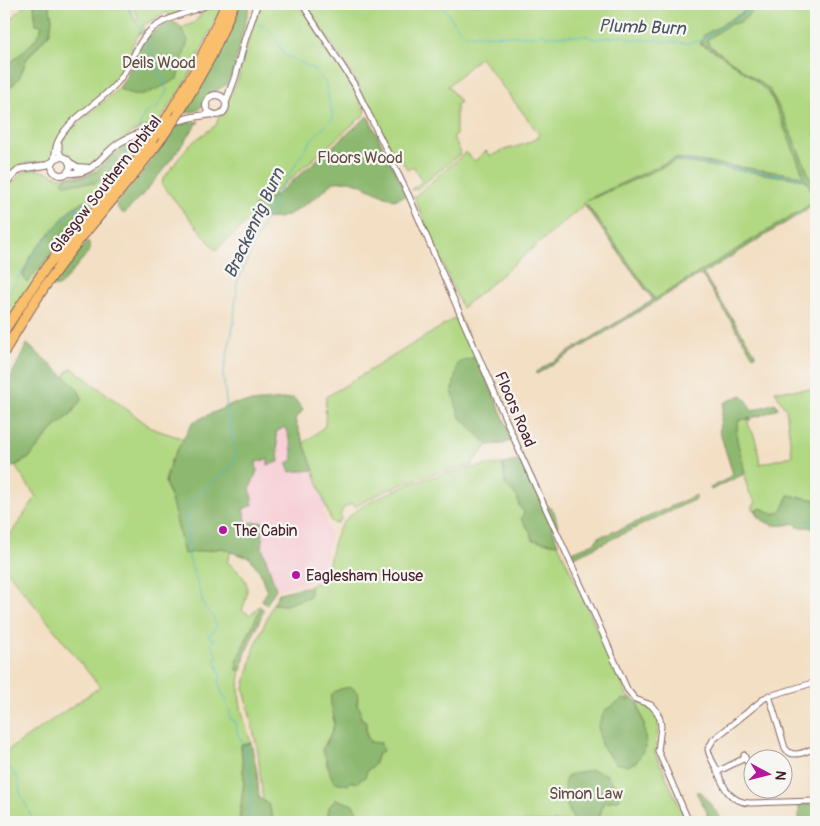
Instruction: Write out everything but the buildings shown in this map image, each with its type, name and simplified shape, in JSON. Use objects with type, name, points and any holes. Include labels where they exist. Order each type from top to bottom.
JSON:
[{"type":"highway","name":"Glasgow Southern Orbital","points":[[4,331],[47,266],[120,183],[167,118],[197,67],[226,4]]},
{"type":"highway","name":"Glasgow Southern Orbital","points":[[4,352],[35,300],[52,276],[77,242],[142,167],[179,113],[212,55],[234,4]]},
{"type":"street","points":[[53,171],[55,148],[61,136],[120,80],[146,35],[154,27],[168,20],[210,4]]},
{"type":"street","points":[[37,166],[59,175],[67,173],[81,174],[92,168],[116,146],[135,134],[193,116],[220,114],[223,112],[257,4]]},
{"type":"street","name":"Floors Road","points":[[302,4],[354,84],[410,196],[522,457],[627,689],[635,699],[651,705],[657,712],[661,726],[658,751],[689,822]]},
{"type":"street","points":[[193,116],[202,111],[211,97],[232,85]]},
{"type":"street","points":[[216,95],[222,97],[226,102]]},
{"type":"street","points":[[207,101],[208,110],[213,114]]},
{"type":"street","points":[[61,136],[59,151],[62,157],[81,168],[92,168]]},
{"type":"street","points":[[4,184],[20,169],[37,166],[62,157]]},
{"type":"street","points":[[67,173],[70,168],[69,162]]},
{"type":"street","points":[[816,682],[770,695],[762,700],[711,743],[709,753],[728,794],[735,799],[745,803],[816,800]]},
{"type":"street","points":[[770,695],[784,748],[791,754],[816,748]]},
{"type":"street","points":[[717,772],[742,760]]},
{"type":"shaded area","points":[[285,427],[291,444],[293,459],[288,464],[290,471],[314,470],[327,509],[323,510],[331,536],[323,571],[305,584],[276,589],[262,547],[263,523],[247,523],[243,509],[253,505],[250,488],[257,471],[256,462],[268,459],[276,432]]},
{"type":"green space","points":[[25,4],[34,4],[36,24],[42,25],[32,44],[4,74],[4,19],[13,18]]},
{"type":"green space","points":[[34,4],[49,4],[52,19],[50,32],[27,59],[19,78],[4,94],[3,76],[7,68],[35,39],[42,25],[36,24]]},
{"type":"green space","points":[[49,4],[126,4],[136,21],[139,18],[131,4],[207,4],[170,17],[167,12],[142,26],[145,31],[141,35],[140,32],[131,47],[134,48],[124,70],[111,87],[60,135],[51,161],[24,164],[4,180],[4,94],[19,78],[27,59],[50,32],[52,19]]},
{"type":"green space","points":[[214,4],[223,4],[188,78],[157,125],[133,132],[93,165],[80,166],[61,152],[61,143],[66,134],[119,88],[125,92],[183,31],[181,28],[194,23],[204,11]]},
{"type":"green space","points":[[241,4],[250,4],[233,72],[226,85],[208,95],[202,106],[196,111],[185,113],[218,58]]},
{"type":"green space","points":[[260,4],[300,4],[348,78],[366,113],[274,193],[275,196],[254,206],[256,214],[216,250],[162,185],[163,179],[189,145],[216,125],[219,117],[227,111],[228,99],[238,80],[245,50]]},
{"type":"green space","points":[[305,4],[816,4],[816,202],[655,301],[584,202],[584,205],[462,308],[414,197],[466,152],[475,161],[486,151],[489,155],[496,154],[530,142],[539,137],[539,134],[480,57],[448,86],[460,102],[456,105],[456,135],[453,137],[461,153],[417,189],[411,190],[422,181],[413,166],[408,170],[400,158],[393,153],[355,79]]},
{"type":"green space","points":[[755,5],[756,8],[741,22],[728,25],[707,40],[709,45],[769,89],[783,115],[816,191],[816,201],[806,180],[676,161],[587,201],[676,158],[804,176],[772,98],[739,68],[708,47],[700,44],[704,35]]},
{"type":"green space","name":"Deils Wood","points":[[173,22],[179,25],[188,40],[177,79],[156,90],[141,94],[126,92],[119,88],[142,44],[152,33]]},
{"type":"green space","name":"Floors Wood","points":[[368,116],[407,195],[394,200],[360,184],[349,181],[334,182],[315,198],[290,214],[279,218],[258,219],[254,206],[276,195]]},
{"type":"green space","points":[[199,121],[145,192],[124,214],[119,210],[116,204],[146,169],[177,125]]},
{"type":"green space","points":[[153,131],[136,156],[4,325],[4,190],[24,172],[32,169],[59,177],[86,175],[94,171],[120,146]],"holes":[[[122,148],[123,153],[105,176],[62,181],[67,177],[84,177],[98,171]],[[91,203],[62,238],[23,276],[30,256]]]},
{"type":"green space","points":[[136,140],[139,146],[136,153],[123,153],[105,176],[96,183],[64,184],[62,181],[67,177],[84,177],[98,171],[122,148]]},
{"type":"green space","points":[[86,200],[92,203],[27,283],[23,276],[30,256],[71,209]]},
{"type":"green space","points":[[816,201],[816,204],[703,274],[756,355],[753,356],[703,277],[699,275],[537,374],[536,372],[653,300],[585,206],[587,205],[655,299]]},
{"type":"green space","points":[[88,241],[91,249],[60,286],[51,287]]},
{"type":"green space","points":[[459,316],[477,356],[460,417],[488,445],[472,463],[473,465],[442,472],[397,486],[355,507],[352,503],[343,509],[340,515],[342,518],[338,523],[334,523],[331,521],[304,443],[325,426],[326,397]]},
{"type":"green space","points":[[27,344],[73,384],[79,391],[82,399],[71,414],[52,430],[29,458],[4,471],[4,391]]},
{"type":"green space","points":[[477,356],[513,440],[503,444],[488,445],[460,417],[452,392],[458,363]]},
{"type":"green space","points":[[72,368],[153,429],[184,439],[171,461],[165,482],[173,506],[184,553],[223,548],[231,552],[227,562],[239,572],[246,582],[247,594],[242,610],[250,615],[259,606],[261,607],[242,648],[237,670],[241,671],[239,680],[240,698],[251,743],[241,746],[244,781],[239,822],[4,822],[4,753],[100,687],[4,567],[4,544],[36,497],[15,466],[29,458],[52,430],[71,414],[73,384],[65,377],[66,373]]},
{"type":"green space","points":[[816,389],[816,500],[788,495],[780,512],[773,513],[761,508],[756,511],[752,508],[756,502],[749,492],[745,480],[745,472],[736,439],[739,420],[750,418],[751,420],[748,420],[749,428],[755,440],[760,464],[792,456],[786,409],[775,391]]},
{"type":"green space","points":[[741,395],[748,402],[751,411],[775,403],[778,408],[759,416],[739,420],[737,435],[744,474],[711,490],[710,488],[733,474],[719,430],[724,403]]},
{"type":"green space","points":[[294,398],[303,410],[295,420],[314,470],[290,472],[287,464],[293,459],[291,444],[285,427],[276,432],[279,462],[268,465],[268,459],[256,462],[257,471],[250,488],[253,505],[243,509],[247,523],[263,522],[262,547],[276,589],[266,605],[262,600],[267,592],[260,572],[250,558],[223,548],[184,554],[173,506],[165,482],[171,461],[193,422],[232,404]]},
{"type":"green space","points":[[522,460],[546,505],[554,511],[558,527],[552,527],[558,544],[533,540],[530,531],[521,519],[524,512],[519,506],[518,498],[505,484],[503,464]]},
{"type":"green space","points":[[503,464],[505,484],[518,498],[519,506],[524,512],[525,525],[530,531],[533,540],[558,544],[630,701],[644,724],[638,702],[651,708],[659,720],[655,753],[687,822],[589,822],[600,816],[603,803],[621,790],[612,788],[613,783],[605,773],[566,790],[572,817],[576,822],[363,822],[353,805],[348,804],[329,807],[327,822],[274,822],[269,805],[263,801],[258,752],[244,688],[254,649],[273,604],[286,605],[310,596],[310,586],[323,579],[326,574],[339,528],[356,511],[394,490],[441,475]],"holes":[[[358,699],[357,706],[359,712],[366,722],[366,734],[378,754],[374,765],[351,781],[327,766],[326,757],[322,750],[334,727],[333,717]]]},
{"type":"green space","points":[[696,495],[696,499],[572,558],[570,553],[594,543],[600,536],[617,531]]},
{"type":"green space","points":[[788,495],[816,500],[816,529],[800,527],[794,523],[775,525],[762,520],[758,516],[756,511],[761,508],[768,512],[780,512]]},
{"type":"green space","points":[[310,586],[310,596],[286,605],[273,604],[279,593]]},
{"type":"green space","points":[[261,607],[264,610],[246,652],[241,671],[237,670],[237,661]]},
{"type":"green space","points":[[352,687],[358,693],[357,705],[361,710],[360,718],[366,722],[366,734],[370,742],[381,743],[383,751],[378,754],[374,765],[367,771],[365,777],[356,783],[351,781],[348,785],[334,782],[322,750],[333,728],[331,696],[334,692],[341,689]]},
{"type":"green space","points":[[629,697],[638,702],[644,724],[646,747],[636,762],[628,766],[615,763],[601,745],[598,726],[605,710],[624,699],[630,701]]},
{"type":"green space","points":[[251,743],[257,772],[259,798],[269,805],[274,822],[239,822],[244,781],[241,745]]},
{"type":"green space","name":"Simon Law","points":[[591,770],[601,772],[613,783],[612,788],[621,791],[620,799],[603,803],[596,820],[576,822],[563,796],[566,790],[564,784],[566,778],[572,774]]},
{"type":"green space","points":[[696,792],[701,792],[724,822],[703,822],[707,821],[707,812]]},
{"type":"green space","points":[[336,799],[353,805],[363,822],[327,822],[329,807]]},
{"type":"green space","points":[[816,804],[815,822],[799,822],[799,805]]},
{"type":"waterway","points":[[128,4],[143,35]]},
{"type":"waterway","name":"Plumb Burn","points":[[441,4],[462,33],[467,35],[534,36],[542,33],[546,36],[587,36],[594,39],[623,36],[632,40],[687,43],[701,40],[757,4]]},
{"type":"waterway","name":"Brackenrig Burn","points":[[245,822],[251,807],[251,783],[244,745],[237,733],[235,721],[230,719],[230,711],[226,705],[227,701],[219,683],[221,676],[215,661],[217,655],[211,644],[215,639],[210,638],[208,635],[217,627],[213,616],[205,608],[189,558],[186,506],[234,464],[236,458],[228,419],[223,374],[234,322],[237,283],[280,189],[312,139],[333,118],[325,82],[313,69],[283,54],[271,32],[258,24]]},
{"type":"waterway","points":[[138,130],[144,114],[156,109],[167,91],[145,38]]},
{"type":"waterway","points":[[4,301],[25,267],[47,238],[73,209],[81,207],[108,181],[130,149],[134,139]]},
{"type":"waterway","points":[[676,159],[725,168],[805,178]]},
{"type":"waterway","points":[[806,522],[816,520]]},
{"type":"waterway","points":[[4,761],[19,780],[20,793],[34,822]]},
{"type":"place","name":"The Cabin","points":[[223,530]]},
{"type":"place","name":"Eaglesham House","points":[[296,575]]}]
